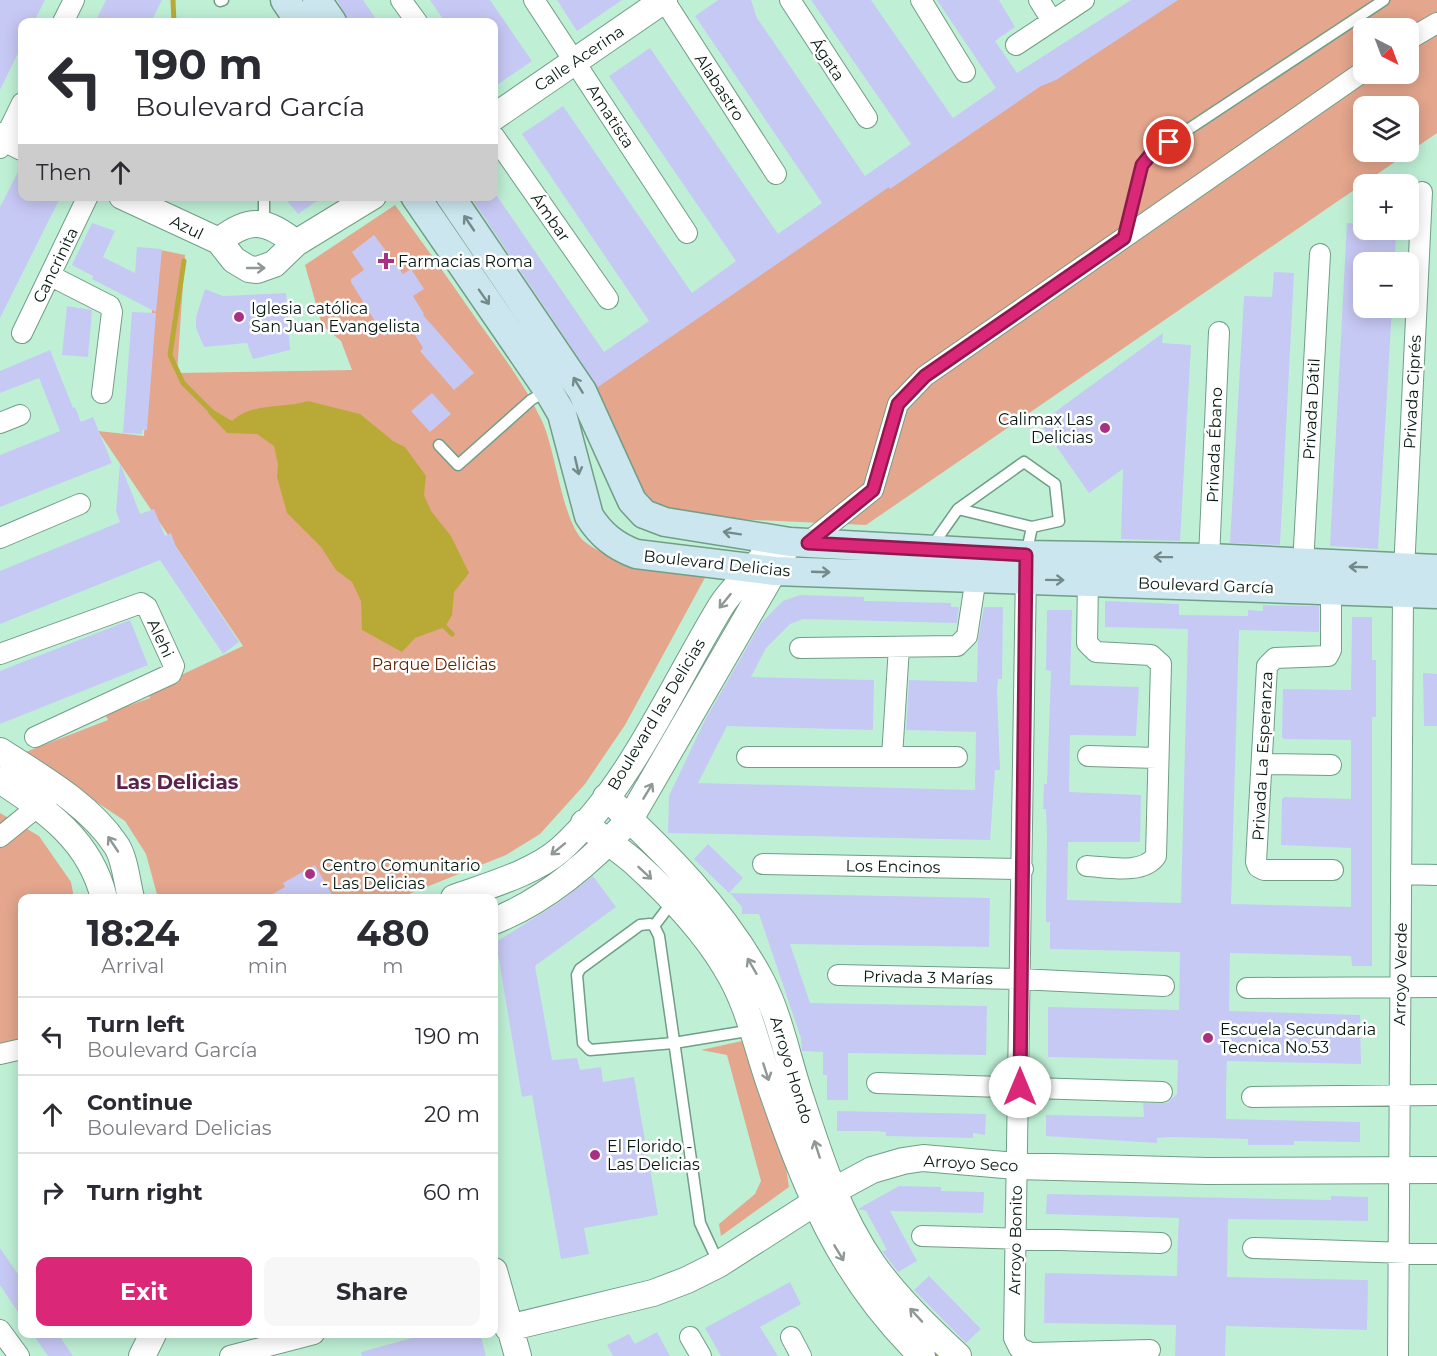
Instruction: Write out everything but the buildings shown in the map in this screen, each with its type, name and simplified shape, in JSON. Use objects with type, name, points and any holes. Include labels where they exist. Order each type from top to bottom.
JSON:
[{"type":"main road","points":[[285,0],[297,18]]},
{"type":"main road","points":[[317,0],[329,18]]},
{"type":"main road","name":"Boulevard Delicias","points":[[418,201],[548,390],[562,414],[589,516],[608,540],[636,554],[765,570],[977,565]]},
{"type":"main road","name":"Boulevard Delicias","points":[[453,201],[582,391],[626,489],[644,514],[665,522],[791,541],[930,549],[977,565]]},
{"type":"main road","name":"Boulevard García","points":[[977,565],[1026,567],[1209,558],[1303,565],[1403,580],[1437,594]]},
{"type":"main road","name":"Boulevard García","points":[[1026,567],[1088,581],[1331,589],[1403,580],[1437,569]]},
{"type":"street","points":[[65,18],[74,0]]},
{"type":"street","points":[[402,0],[414,18]]},
{"type":"street","name":"Amatista","points":[[534,0],[687,233]]},
{"type":"street","name":"Calle Acerina","points":[[498,114],[664,0]]},
{"type":"street","name":"Alabastro","points":[[664,0],[776,174]]},
{"type":"street","name":"Ágata","points":[[790,0],[867,118]]},
{"type":"street","points":[[921,0],[965,72]]},
{"type":"street","points":[[1039,0],[1052,21]]},
{"type":"street","points":[[1016,45],[1084,0]]},
{"type":"street","points":[[1419,34],[1437,23]]},
{"type":"street","points":[[765,570],[791,541],[873,490],[898,404],[925,376],[1353,79]]},
{"type":"street","points":[[7,142],[18,113]]},
{"type":"street","name":"Ámbar","points":[[498,142],[608,299]]},
{"type":"street","name":"Privada Ciprés","points":[[1403,580],[1422,192]]},
{"type":"street","name":"Cancrinita","points":[[22,333],[86,201]]},
{"type":"street","name":"Azul","points":[[133,201],[219,241],[234,260],[249,269],[257,270],[282,259],[296,243],[365,201]]},
{"type":"street","points":[[264,224],[296,243]]},
{"type":"street","name":"Azul","points":[[219,241],[241,226],[264,224]]},
{"type":"street","name":"Privada Dátil","points":[[1303,565],[1320,254]]},
{"type":"street","points":[[51,276],[110,306],[112,312],[102,393]]},
{"type":"street","name":"Privada Ébano","points":[[1209,558],[1219,332]]},
{"type":"street","points":[[0,423],[20,415]]},
{"type":"street","points":[[0,538],[80,504]]},
{"type":"street","points":[[800,648],[957,646],[967,636],[977,565]]},
{"type":"street","name":"Arroyo Bonito","points":[[1026,567],[1023,869],[1019,979],[1020,1087],[1016,1166],[1014,1338],[1019,1348],[1031,1353],[1150,1350]]},
{"type":"street","name":"Boulevard las Delicias","points":[[465,894],[519,874],[560,850],[620,779],[722,603],[765,570]]},
{"type":"street","name":"Boulevard las Delicias","points":[[498,919],[535,901],[608,844],[630,819],[765,570]]},
{"type":"street","name":"Arroyo Verde","points":[[1398,1356],[1403,580]]},
{"type":"street","points":[[1087,866],[1141,868],[1150,864],[1156,856],[1161,664],[1151,655],[1096,652],[1090,649],[1087,643],[1088,581]]},
{"type":"street","name":"Privada La Esperanza","points":[[1331,589],[1331,650],[1328,656],[1275,658],[1266,666],[1263,764],[1256,862],[1258,867],[1264,870],[1333,870]]},
{"type":"street","name":"Alehi","points":[[0,654],[141,603],[147,608],[174,666],[171,674],[35,737]]},
{"type":"street","points":[[892,757],[900,647]]},
{"type":"street","points":[[0,751],[60,790],[117,846],[130,894]]},
{"type":"street","points":[[1088,756],[1157,758]]},
{"type":"street","points":[[747,757],[957,757]]},
{"type":"street","points":[[1263,764],[1331,765]]},
{"type":"street","points":[[0,780],[38,806],[76,840],[98,873],[104,894]]},
{"type":"street","points":[[0,837],[60,790]]},
{"type":"street","name":"Arroyo Hondo","points":[[606,796],[712,907],[741,945],[762,982],[780,1026],[800,1095],[823,1196],[874,1266],[913,1313],[958,1356]]},
{"type":"street","name":"Arroyo Hondo","points":[[584,823],[608,844],[632,860],[673,901],[726,968],[753,1030],[765,1071],[823,1196],[849,1269],[883,1314],[922,1356]]},
{"type":"street","name":"Los Encinos","points":[[763,864],[1023,869]]},
{"type":"street","points":[[1401,874],[1437,875]]},
{"type":"street","name":"Privada 3 Marías","points":[[838,975],[1019,979],[1164,986]]},
{"type":"street","points":[[1247,988],[1437,987]]},
{"type":"street","points":[[0,1054],[18,1050]]},
{"type":"street","points":[[877,1083],[1162,1092]]},
{"type":"street","points":[[1252,1097],[1437,1095]]},
{"type":"street","name":"Arroyo Seco","points":[[508,1328],[653,1293],[719,1264],[823,1196],[872,1170],[903,1161],[923,1158],[1016,1166],[1207,1171],[1399,1168],[1437,1170]]},
{"type":"street","points":[[922,1236],[1161,1243]]},
{"type":"street","points":[[1253,1248],[1437,1254]]},
{"type":"street","points":[[498,1294],[518,1356]]},
{"type":"street","points":[[0,1329],[19,1356]]},
{"type":"street","points":[[790,1336],[801,1356]]},
{"type":"street","points":[[690,1337],[701,1356]]},
{"type":"street","points":[[142,1356],[151,1338]]},
{"type":"street","points":[[230,1356],[299,1338]]},
{"type":"lane","points":[[1124,238],[1142,165],[1151,154],[1383,0]]},
{"type":"lane","points":[[264,201],[264,224]]},
{"type":"lane","points":[[439,445],[459,465],[531,400],[548,390]]},
{"type":"lane","points":[[930,549],[958,509],[1023,462],[1055,484],[1059,521],[1032,527],[958,509]]},
{"type":"lane","points":[[1026,567],[1032,527]]},
{"type":"lane","points":[[654,926],[673,901]]},
{"type":"lane","points":[[654,926],[640,925],[580,969],[577,975],[583,1043],[590,1050],[674,1043],[753,1030]]},
{"type":"lane","points":[[654,926],[659,936],[700,1223],[719,1264]]},
{"type":"green space","points":[[1164,0],[1437,0],[1437,133],[1419,145],[1419,96],[1353,96],[1353,162],[1395,162],[1377,174],[1353,174],[1353,191],[866,525],[642,515],[575,395]]},
{"type":"green space","name":"Parque Delicias","points":[[395,205],[503,356],[534,406],[546,432],[565,503],[577,533],[598,551],[612,557],[643,565],[707,574],[625,725],[585,784],[540,834],[506,855],[409,894],[157,894],[146,854],[125,821],[23,753],[108,720],[105,714],[150,698],[147,691],[243,646],[98,431],[144,436],[156,249],[185,255],[177,373],[352,370],[341,341],[322,325],[305,265]]},
{"type":"green space","points":[[0,813],[39,836],[71,882],[73,894],[18,894],[18,1056],[0,1059]]},
{"type":"green space","points":[[742,1041],[785,1161],[789,1187],[721,1236],[719,1224],[755,1194],[761,1181],[727,1055],[701,1050]]},
{"type":"shaded area","points":[[308,401],[360,414],[393,441],[405,447],[426,476],[424,495],[431,511],[451,536],[469,573],[454,592],[452,615],[445,627],[415,638],[402,652],[362,630],[361,601],[352,582],[336,570],[321,547],[287,513],[277,477],[278,464],[274,446],[257,434],[227,433],[208,413],[212,409],[232,421],[258,408]]},
{"type":"waterway","points":[[173,0],[174,18]]},
{"type":"waterway","points":[[184,261],[170,355],[183,383],[216,416]]},
{"type":"waterway","points":[[445,627],[452,634]]},
{"type":"waterway","points":[[930,1348],[939,1356]]},
{"type":"place","name":"Farmacias Roma","points":[[386,261]]},
{"type":"place","name":"Iglesia católica San Juan Evangelista","points":[[239,317]]},
{"type":"place","name":"Calimax Las Delicias","points":[[1105,428]]},
{"type":"place","name":"Centro Comunitario - Las Delicias","points":[[310,874]]},
{"type":"place","name":"Escuela Secundaria Tecnica No.53","points":[[1208,1038]]},
{"type":"place","name":"El Florido - Las Delicias","points":[[595,1155]]},
{"type":"district","name":"Las Delicias","points":[[177,782]]},
{"type":"route","points":[[1020,1087],[1019,979],[1023,869],[1026,555],[808,543],[873,490],[898,404],[925,376],[1124,238],[1142,165],[1151,154],[1169,142]]}]
